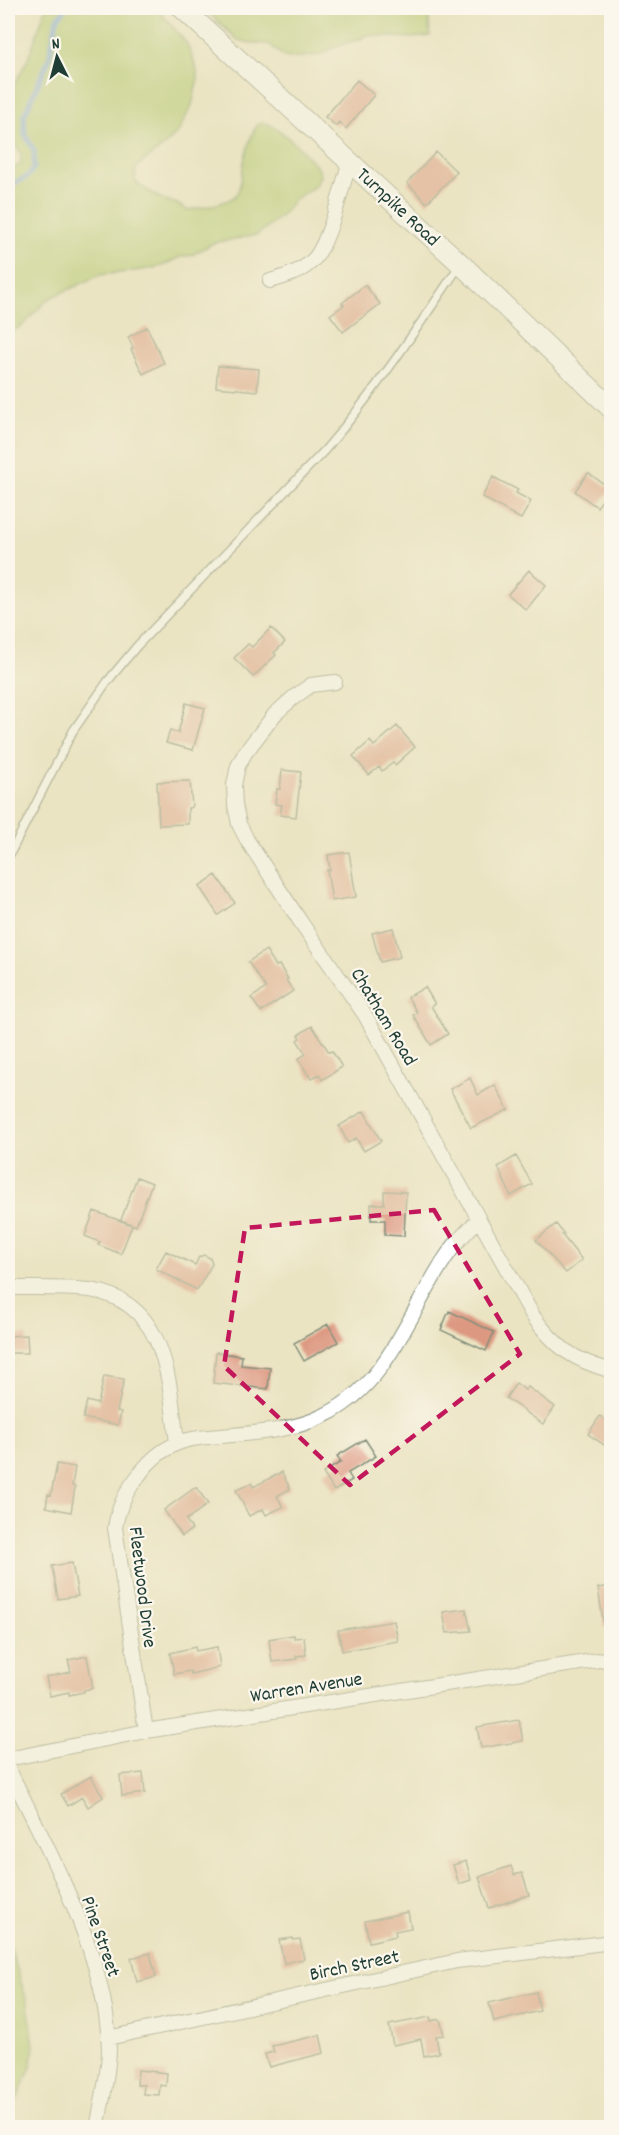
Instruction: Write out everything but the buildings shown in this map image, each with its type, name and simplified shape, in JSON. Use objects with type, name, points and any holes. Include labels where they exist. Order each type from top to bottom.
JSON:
[{"type":"main road","name":"Turnpike Road","points":[[182,8],[461,264],[612,409]]},
{"type":"street","points":[[270,281],[299,270],[313,260],[319,252],[328,234],[350,161]]},
{"type":"street","name":"Chatham Road","points":[[335,682],[311,685],[293,698],[275,714],[245,753],[238,766],[234,785],[239,824],[300,921],[365,1015],[533,1316],[548,1337],[564,1350],[588,1364],[612,1371]]},
{"type":"street","name":"Fleetwood Drive","points":[[146,1731],[115,1528],[120,1503],[135,1480],[155,1457],[177,1443],[197,1438],[251,1433],[298,1425],[324,1416],[345,1403],[373,1377],[390,1355],[446,1256],[479,1219]]},
{"type":"street","points":[[8,1288],[74,1289],[101,1293],[121,1300],[140,1316],[153,1332],[165,1361],[177,1443]]},
{"type":"street","name":"Warren Avenue","points":[[8,1759],[146,1731],[612,1658]]},
{"type":"street","name":"Pine Street","points":[[8,1768],[56,1865],[84,1936],[100,1987],[108,2038],[108,2065],[97,2127]]},
{"type":"street","name":"Birch Street","points":[[108,2038],[457,1961],[612,1942]]},
{"type":"lane","points":[[8,858],[73,731],[107,682],[137,646],[350,421],[375,390],[461,264]]},
{"type":"highlighted area","points":[[434,1210],[520,1354],[350,1485],[224,1366],[245,1228]]},
{"type":"green space","points":[[46,8],[157,8],[187,44],[198,78],[192,105],[178,132],[136,169],[135,180],[139,185],[160,198],[187,210],[231,199],[240,186],[243,166],[254,131],[259,124],[265,123],[273,126],[291,140],[319,169],[320,176],[315,186],[295,199],[282,215],[257,235],[213,243],[192,255],[180,257],[162,266],[100,275],[48,299],[23,325],[8,334],[8,169],[21,165],[21,153],[8,134],[8,112],[13,87],[28,59]]},
{"type":"green space","points":[[203,8],[428,8],[430,36],[412,38],[366,35],[361,39],[336,46],[320,55],[290,58],[284,57],[269,44],[238,40]]},
{"type":"green space","points":[[8,1940],[28,2005],[34,2046],[31,2067],[14,2106],[12,2128],[8,2127]]},
{"type":"waterway","points":[[8,186],[27,177],[34,168],[34,151],[25,134],[24,116],[49,59],[57,19],[66,8]]}]
